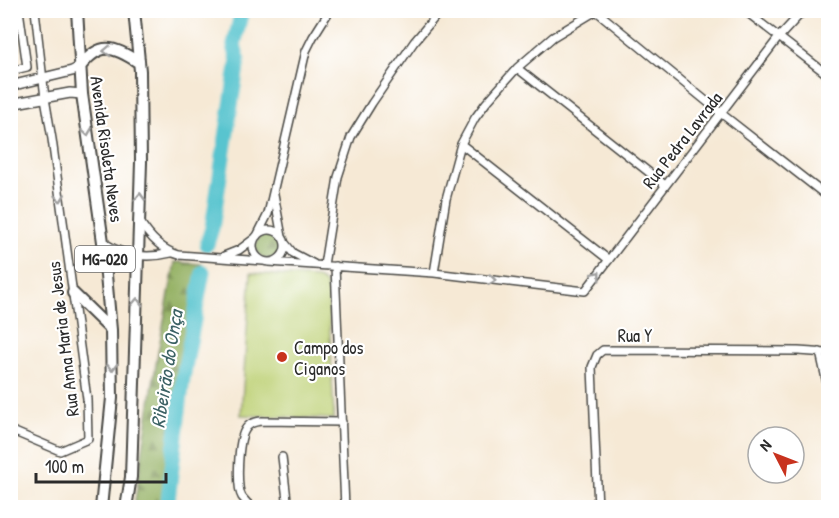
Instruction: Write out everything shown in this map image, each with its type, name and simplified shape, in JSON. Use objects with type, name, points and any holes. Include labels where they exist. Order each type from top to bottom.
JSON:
[{"type":"highway","name":"Avenida Risoleta Neves","points":[[77,10],[82,94],[103,242],[111,330],[112,398],[101,507]]},
{"type":"highway","name":"Avenida Risoleta Neves","points":[[126,507],[130,477],[141,162],[140,71],[134,10]]},
{"type":"highway","points":[[80,67],[90,55],[103,49],[123,52],[138,62]]},
{"type":"highway","points":[[73,293],[111,330]]},
{"type":"main road","points":[[10,86],[43,79],[80,67]]},
{"type":"main road","points":[[10,104],[70,93],[82,94]]},
{"type":"street","points":[[10,71],[27,67],[19,10]]},
{"type":"street","name":"Rua Anna Maria de Jesus","points":[[10,430],[60,451],[88,439],[87,399],[35,10]]},
{"type":"street","points":[[274,192],[284,252],[278,259],[266,261],[256,255],[254,242],[268,214],[274,192],[306,51],[330,10]]},
{"type":"street","points":[[320,266],[338,177],[351,137],[414,42],[441,10]]},
{"type":"street","points":[[744,10],[828,75]]},
{"type":"street","name":"Rua Pedra Lavrada","points":[[434,273],[585,291],[779,37],[804,10]]},
{"type":"street","points":[[103,242],[120,251],[138,255],[175,254],[434,273],[446,199],[461,144],[475,118],[517,68],[553,37],[596,11],[828,197]]},
{"type":"street","points":[[517,68],[665,185]]},
{"type":"street","points":[[461,144],[609,260]]},
{"type":"street","points":[[139,219],[152,238],[175,254]]},
{"type":"street","points":[[216,258],[238,250],[264,231],[269,231],[278,234],[292,253],[320,266]]},
{"type":"street","points":[[335,266],[345,507]]},
{"type":"street","name":"Rua Y","points":[[598,507],[592,367],[597,355],[603,350],[826,352]]},
{"type":"street","points":[[826,352],[828,388]]},
{"type":"street","points":[[253,507],[242,496],[240,486],[240,445],[244,431],[250,423],[261,421],[342,422]]},
{"type":"street","points":[[282,457],[288,507]]},
{"type":"green space","points":[[269,233],[278,237],[282,246],[278,255],[269,259],[260,255],[256,246],[260,237]]},
{"type":"green space","points":[[175,262],[201,264],[186,346],[164,507],[134,507],[157,358]]},
{"type":"green space","name":"Campo dos Ciganos","points":[[251,273],[317,278],[325,284],[328,292],[334,419],[241,415]]},
{"type":"waterway","name":"Ribeirão do Onça","points":[[207,244],[212,228],[238,60],[234,45],[242,10]]},
{"type":"waterway","name":"Ribeirão do Onça","points":[[167,508],[183,378],[203,272]]},
{"type":"place","name":"Campo dos Ciganos","points":[[282,357]]}]
